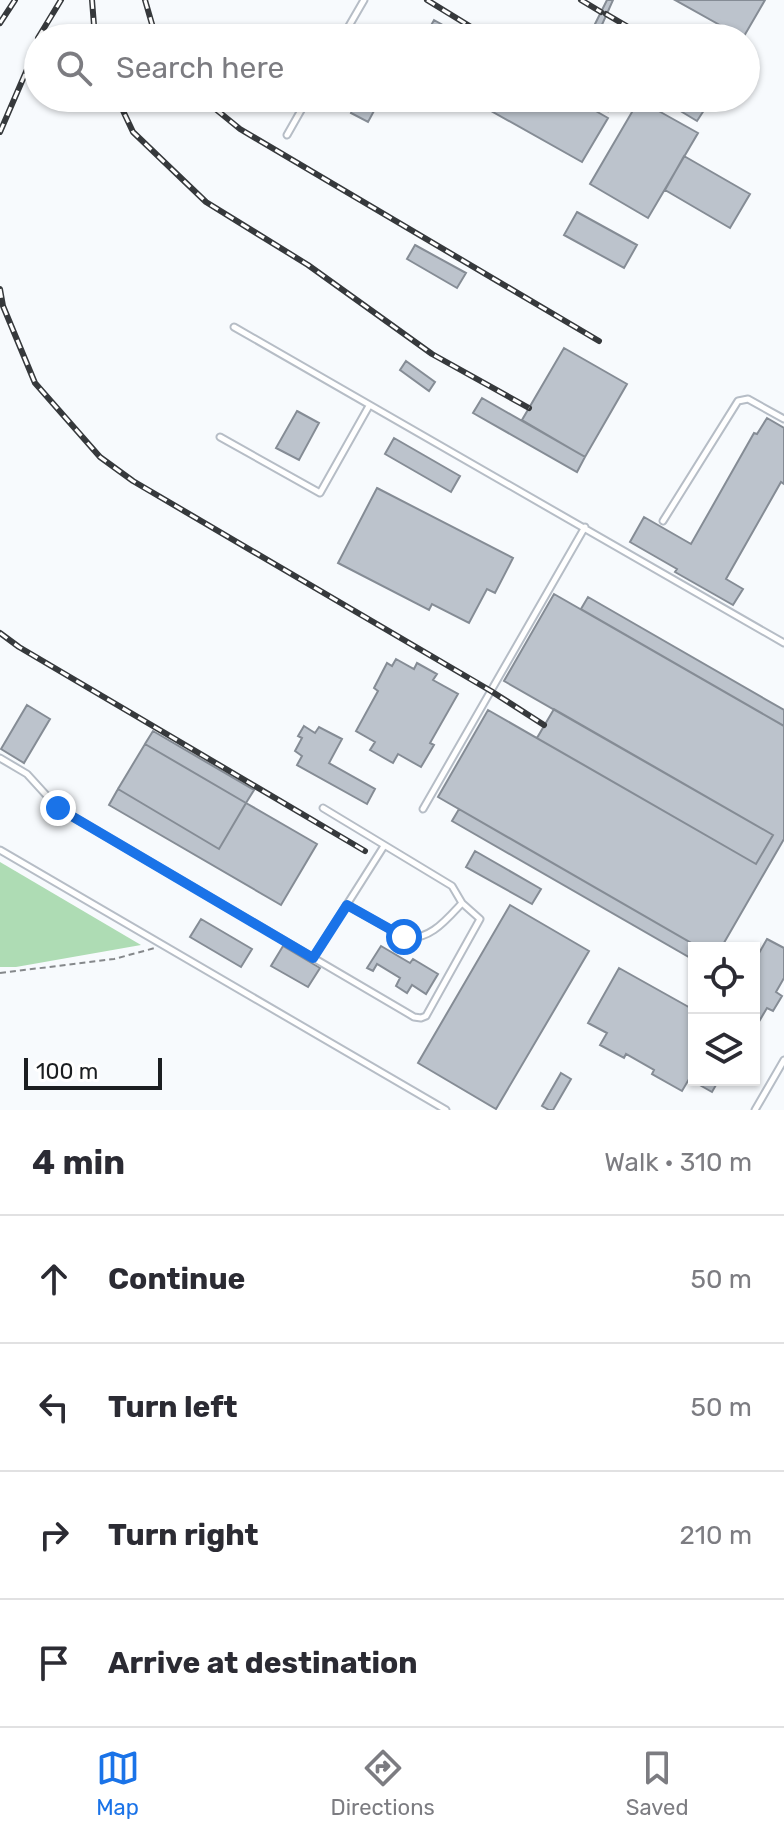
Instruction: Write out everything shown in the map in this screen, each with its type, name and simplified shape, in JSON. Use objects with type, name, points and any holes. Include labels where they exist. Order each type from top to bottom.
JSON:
[{"type":"lane","points":[[350,24],[364,0]]},
{"type":"lane","points":[[287,135],[300,112]]},
{"type":"lane","points":[[234,327],[784,643]]},
{"type":"lane","points":[[663,521],[738,401],[748,399],[784,419]]},
{"type":"lane","points":[[220,437],[320,493],[369,406]]},
{"type":"lane","points":[[423,809],[585,527]]},
{"type":"lane","points":[[0,758],[27,774],[58,808],[414,1017],[426,1016],[480,919],[462,903],[452,886],[323,808]]},
{"type":"lane","points":[[313,958],[384,846]]},
{"type":"lane","points":[[0,850],[446,1110]]},
{"type":"lane","points":[[347,905],[412,939],[438,929],[462,903]]},
{"type":"lane","points":[[755,1110],[784,1060]]},
{"type":"path","points":[[0,973],[114,959],[164,946]]},
{"type":"green space","points":[[0,862],[141,945],[16,967],[0,967]]},
{"type":"building","points":[[607,0],[613,0],[602,24],[595,24]]},
{"type":"building","points":[[675,0],[765,0],[751,24],[718,24]]},
{"type":"building","points":[[352,112],[373,112],[368,122]]},
{"type":"building","points":[[493,112],[598,112],[608,118],[582,162]]},
{"type":"building","points":[[632,112],[660,112],[698,133],[648,218],[590,184]]},
{"type":"building","points":[[682,112],[703,112],[697,121]]},
{"type":"building","points":[[684,156],[750,194],[730,228],[665,190]]},
{"type":"building","points":[[577,212],[637,245],[624,268],[564,235]]},
{"type":"building","points":[[415,245],[466,273],[457,288],[407,259]]},
{"type":"building","points":[[564,348],[627,384],[585,457],[522,420]]},
{"type":"building","points":[[406,361],[435,382],[429,391],[400,370]]},
{"type":"building","points":[[482,398],[585,457],[577,472],[473,413]]},
{"type":"building","points":[[297,411],[319,423],[299,460],[276,448]]},
{"type":"building","points":[[767,418],[784,428],[784,484],[781,482],[726,579],[743,589],[733,605],[630,542],[644,517],[691,544],[754,433],[757,434]]},
{"type":"building","points":[[394,438],[460,476],[451,492],[385,454]]},
{"type":"building","points":[[377,488],[513,558],[495,593],[487,589],[469,623],[432,604],[429,610],[338,563]]},
{"type":"building","points":[[554,594],[784,726],[784,839],[724,942],[690,942],[438,797],[488,710],[756,864],[773,835],[504,681]]},
{"type":"building","points":[[588,597],[784,710],[784,726],[581,609]]},
{"type":"building","points":[[396,659],[414,669],[417,663],[437,674],[433,680],[458,694],[430,743],[434,745],[421,767],[398,754],[393,763],[370,750],[375,742],[356,731],[378,691],[374,688],[387,663],[392,666]]},
{"type":"building","points":[[27,705],[50,719],[24,763],[1,749]]},
{"type":"building","points":[[554,709],[773,835],[756,864],[537,738]]},
{"type":"building","points":[[304,726],[315,733],[319,727],[342,739],[329,763],[375,789],[367,804],[297,765],[302,756],[295,751]]},
{"type":"building","points":[[153,731],[254,790],[246,803],[145,744]]},
{"type":"building","points":[[145,744],[246,803],[219,849],[118,789]]},
{"type":"building","points":[[118,789],[219,849],[246,803],[317,844],[281,905],[109,805]]},
{"type":"building","points":[[459,809],[690,942],[688,957],[452,821]]},
{"type":"building","points":[[475,851],[541,889],[532,904],[466,867]]},
{"type":"building","points":[[510,905],[589,951],[496,1109],[418,1063]]},
{"type":"building","points":[[201,919],[252,949],[241,967],[190,937]]},
{"type":"building","points":[[767,939],[784,948],[784,978],[776,992],[782,996],[773,1011],[767,1008],[760,1020],[760,1014],[760,951]]},
{"type":"building","points":[[283,946],[320,968],[308,987],[271,966]]},
{"type":"building","points":[[381,946],[410,963],[413,959],[438,974],[426,994],[412,985],[407,993],[396,986],[400,978],[377,964],[373,971],[367,968]]},
{"type":"building","points":[[619,968],[688,1007],[688,1081],[682,1091],[626,1054],[624,1058],[600,1045],[607,1033],[588,1023]]},
{"type":"building","points":[[561,1073],[571,1079],[553,1110],[549,1110],[542,1106]]},
{"type":"building","points":[[701,1086],[715,1086],[712,1092]]},
{"type":"railway","points":[[0,23],[15,0]]},
{"type":"railway","points":[[46,24],[61,0]]},
{"type":"railway","points":[[92,0],[94,24]]},
{"type":"railway","points":[[145,0],[152,24]]},
{"type":"railway","points":[[427,0],[466,24]]},
{"type":"railway","points":[[581,0],[601,12]]},
{"type":"railway","points":[[606,14],[623,24]]},
{"type":"railway","points":[[0,132],[24,76]]},
{"type":"railway","points":[[124,112],[133,132],[206,202],[308,265],[432,354],[529,408]]},
{"type":"railway","points":[[219,112],[240,129],[599,341]]},
{"type":"railway","points":[[0,289],[3,306],[35,383],[100,457],[133,481],[544,725]]},
{"type":"railway","points":[[0,633],[365,851]]},
{"type":"route","points":[[58,808],[313,958],[347,905],[404,937]]}]
